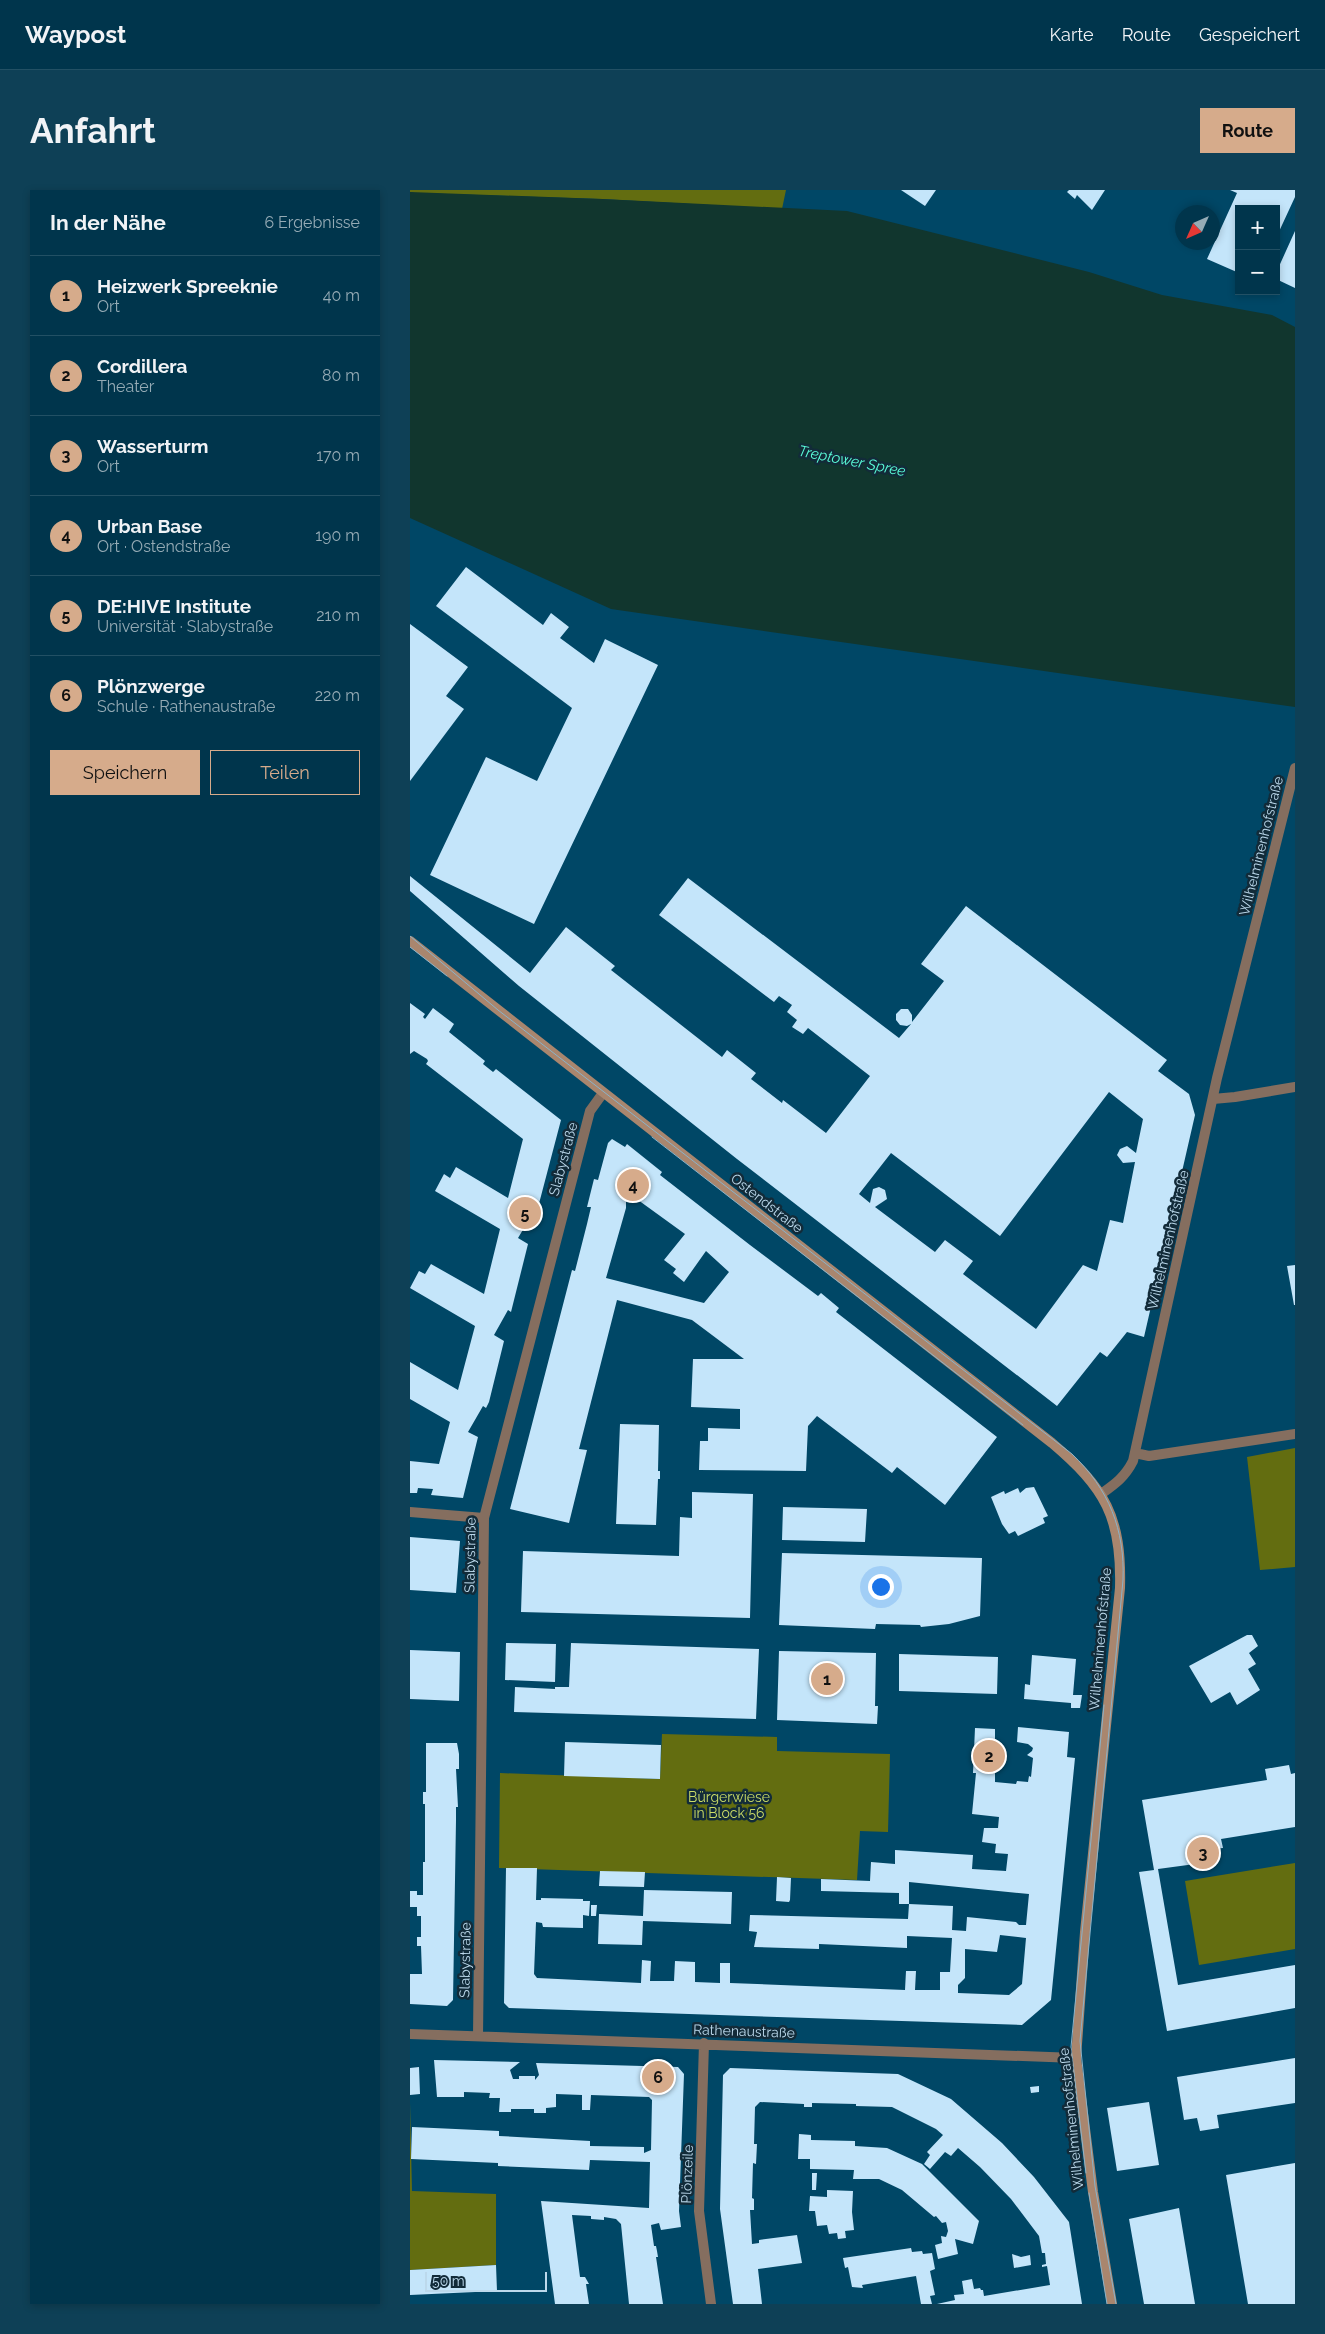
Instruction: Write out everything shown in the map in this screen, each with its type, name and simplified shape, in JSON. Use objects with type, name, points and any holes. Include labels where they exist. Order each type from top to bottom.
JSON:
[{"type":"street","name":"Wilhelminenhofstraße","points":[[1112,2304],[1093,2192],[1076,2058],[1085,1932],[1120,1588],[1118,1536],[1112,1517],[1101,1494],[1127,1473],[1135,1453],[1213,1098],[1295,768]]},
{"type":"street","name":"Ostendstraße","points":[[410,941],[1052,1443],[1083,1470],[1101,1494]]},
{"type":"street","points":[[1213,1098],[1235,1097],[1295,1087]]},
{"type":"street","name":"Slabystraße","points":[[478,2036],[484,1518],[590,1113],[603,1093]]},
{"type":"street","points":[[1135,1453],[1149,1456],[1295,1434]]},
{"type":"street","points":[[410,1512],[484,1518]]},
{"type":"street","name":"Rathenaustraße","points":[[410,2034],[704,2043],[1076,2058]]},
{"type":"street","name":"Plönzeile","points":[[704,2043],[699,2211],[711,2304]]},
{"type":"green space","points":[[410,190],[786,190],[782,209],[602,199],[415,193],[410,192]]},
{"type":"green space","points":[[1295,1448],[1295,1567],[1260,1570],[1247,1457]]},
{"type":"green space","name":"Bürgerwiese in Block 56","points":[[662,1734],[777,1737],[777,1751],[890,1754],[888,1832],[860,1831],[857,1880],[499,1868],[500,1773],[660,1779]]},
{"type":"green space","points":[[1295,1863],[1295,1949],[1199,1965],[1185,1881]]},
{"type":"green space","points":[[410,2103],[412,2191],[496,2194],[496,2265],[410,2270]]},
{"type":"water","name":"Treptower Spree","points":[[410,192],[847,211],[1089,272],[1162,295],[1272,315],[1295,327],[1295,707],[611,609],[410,518]]},
{"type":"building","points":[[901,190],[936,190],[925,206]]},
{"type":"building","points":[[1069,190],[1105,190],[1092,210],[1077,195],[1075,199],[1067,192]]},
{"type":"building","points":[[1230,190],[1295,190],[1295,197],[1280,229],[1280,205],[1235,205],[1235,271],[1207,259],[1211,250],[1220,250],[1220,230],[1237,193]]},
{"type":"building","points":[[1295,231],[1295,288],[1280,281],[1280,264]]},
{"type":"building","points":[[466,567],[543,625],[551,613],[569,627],[560,638],[594,663],[605,639],[658,665],[534,924],[430,875],[486,757],[537,781],[572,708],[436,606]]},
{"type":"building","points":[[410,624],[468,667],[446,696],[464,709],[410,781]]},
{"type":"building","points":[[410,876],[530,973],[566,927],[615,966],[611,970],[722,1057],[727,1050],[756,1073],[751,1079],[782,1103],[783,1100],[826,1133],[870,1076],[808,1028],[803,1034],[792,1027],[797,1020],[787,1012],[792,1005],[779,996],[774,1002],[659,915],[688,878],[899,1038],[911,1024],[907,1026],[900,1025],[896,1020],[896,1014],[901,1009],[908,1009],[912,1015],[912,1022],[944,981],[921,964],[966,906],[1167,1060],[1158,1071],[1189,1094],[1195,1115],[1144,1337],[1127,1332],[1107,1357],[1100,1352],[1057,1406],[737,1159],[519,986],[410,891]],"holes":[[[1109,1092],[1143,1119],[1136,1153],[1127,1146],[1120,1149],[1117,1155],[1123,1163],[1135,1162],[1123,1223],[1110,1220],[1097,1271],[1083,1265],[1036,1329],[963,1274],[973,1261],[945,1240],[935,1252],[875,1207],[887,1199],[885,1190],[879,1187],[873,1189],[870,1203],[859,1194],[891,1153],[1000,1236]]]},
{"type":"building","points":[[410,1003],[425,1014],[423,1017],[425,1019],[433,1008],[454,1024],[449,1032],[485,1061],[483,1064],[493,1072],[496,1069],[561,1120],[536,1215],[533,1213],[518,1238],[528,1244],[511,1312],[508,1310],[494,1335],[504,1341],[489,1402],[486,1408],[483,1406],[468,1432],[478,1437],[463,1498],[431,1495],[433,1489],[418,1488],[417,1493],[410,1493],[410,1461],[439,1464],[450,1422],[410,1399],[410,1362],[458,1390],[475,1326],[410,1288],[419,1271],[425,1274],[431,1264],[484,1294],[500,1229],[435,1191],[444,1174],[450,1178],[456,1167],[508,1198],[523,1139],[426,1064],[427,1059],[414,1051],[410,1054]]},
{"type":"building","points":[[612,1139],[625,1147],[627,1144],[662,1172],[660,1175],[818,1296],[821,1293],[839,1308],[836,1312],[997,1437],[945,1505],[897,1467],[892,1473],[817,1416],[808,1426],[806,1471],[699,1470],[700,1441],[708,1441],[708,1428],[740,1429],[740,1409],[691,1407],[693,1359],[744,1359],[692,1320],[617,1300],[579,1449],[587,1450],[569,1523],[510,1509],[572,1270],[575,1271],[587,1224],[591,1207],[587,1207],[594,1179],[598,1180],[608,1143]],"holes":[[[627,1192],[685,1234],[664,1260],[676,1269],[673,1273],[684,1282],[706,1251],[729,1272],[704,1303],[606,1278],[626,1208],[626,1201],[622,1198]]]},
{"type":"building","points":[[1295,1265],[1295,1305],[1294,1305],[1287,1266]]},
{"type":"building","points":[[620,1424],[659,1425],[658,1471],[660,1471],[660,1479],[658,1479],[656,1525],[616,1524]]},
{"type":"building","points":[[1034,1487],[1048,1516],[1043,1518],[1045,1523],[1018,1536],[1015,1531],[1009,1534],[1002,1524],[991,1497],[1004,1491],[1005,1494],[1018,1488],[1020,1493],[1026,1488]]},
{"type":"building","points":[[692,1492],[753,1494],[750,1618],[521,1612],[523,1551],[679,1556],[680,1517],[692,1518]]},
{"type":"building","points":[[783,1507],[867,1509],[865,1542],[782,1540]]},
{"type":"building","points":[[410,1537],[460,1541],[456,1593],[410,1590]]},
{"type":"building","points":[[782,1553],[982,1558],[980,1616],[949,1624],[921,1627],[920,1625],[876,1624],[875,1629],[779,1625]]},
{"type":"building","points":[[1247,1635],[1252,1635],[1258,1646],[1249,1653],[1256,1664],[1248,1669],[1260,1690],[1237,1705],[1230,1692],[1211,1703],[1189,1666]]},
{"type":"building","points":[[506,1643],[556,1644],[555,1682],[505,1680]]},
{"type":"building","points":[[571,1643],[759,1649],[756,1719],[514,1712],[515,1687],[555,1689],[555,1687],[569,1687]]},
{"type":"building","points":[[410,1650],[460,1652],[459,1701],[410,1699]]},
{"type":"building","points":[[779,1651],[876,1653],[875,1706],[878,1706],[877,1724],[777,1720]]},
{"type":"building","points":[[899,1654],[998,1657],[997,1694],[899,1691]]},
{"type":"building","points":[[1032,1655],[1076,1659],[1073,1695],[1082,1695],[1080,1708],[1071,1708],[1071,1703],[1024,1699],[1025,1684],[1030,1685]]},
{"type":"building","points":[[1018,1727],[1069,1732],[1067,1757],[1075,1758],[1051,2000],[1022,2025],[509,2008],[504,2003],[506,1868],[537,1868],[536,1900],[541,1900],[541,1898],[583,1899],[583,1901],[590,1901],[589,1916],[583,1915],[583,1928],[543,1927],[542,1923],[536,1922],[534,1974],[537,1978],[641,1983],[642,1960],[651,1961],[650,1981],[674,1981],[675,1961],[695,1962],[695,1982],[720,1983],[720,1963],[730,1963],[730,1983],[905,1990],[906,1971],[916,1971],[915,1990],[940,1990],[940,1972],[950,1972],[952,1938],[907,1936],[907,1948],[819,1944],[819,1949],[754,1947],[757,1932],[749,1931],[750,1915],[908,1919],[909,1904],[899,1904],[899,1893],[821,1891],[821,1879],[870,1881],[871,1862],[895,1864],[895,1850],[973,1855],[972,1869],[1006,1871],[1008,1854],[995,1853],[996,1844],[982,1842],[984,1828],[998,1828],[999,1817],[972,1814],[976,1773],[973,1773],[975,1728],[995,1729],[995,1782],[1016,1784],[1017,1781],[1028,1782],[1029,1776],[1031,1777],[1033,1758],[1027,1755],[1033,1748],[1028,1744],[1017,1742]],"holes":[[[909,1882],[1029,1894],[1026,1925],[1019,1925],[1016,1922],[967,1917],[966,1931],[952,1930],[953,1906],[909,1904]],[[1000,1935],[1026,1938],[1022,1984],[1009,1995],[958,1993],[958,1985],[965,1978],[965,1949],[997,1952]]]},
{"type":"building","points":[[565,1742],[661,1745],[660,1779],[564,1776]]},
{"type":"building","points":[[426,1743],[457,1743],[459,1754],[459,1769],[456,1769],[458,1807],[456,1807],[453,2000],[447,2006],[410,2004],[410,1974],[422,1974],[421,1946],[417,1946],[417,1937],[421,1937],[421,1916],[417,1916],[417,1907],[410,1907],[410,1891],[417,1891],[417,1895],[423,1895],[425,1804],[423,1804],[423,1792],[426,1792]]},
{"type":"building","points":[[1289,1765],[1291,1774],[1295,1773],[1295,1827],[1221,1839],[1223,1848],[1212,1849],[1210,1841],[1207,1841],[1210,1862],[1158,1869],[1178,1985],[1295,1965],[1295,2008],[1167,2031],[1139,1872],[1154,1870],[1142,1800],[1267,1780],[1265,1769]]},
{"type":"building","points":[[600,1871],[645,1872],[644,1887],[599,1886]]},
{"type":"building","points":[[777,1877],[791,1878],[789,1902],[776,1901]]},
{"type":"building","points":[[644,1890],[732,1892],[731,1924],[643,1921],[642,1945],[598,1944],[599,1914],[643,1916]]},
{"type":"building","points":[[591,1905],[597,1905],[596,1916],[591,1916]]},
{"type":"building","points":[[1295,2058],[1295,2103],[1217,2115],[1219,2128],[1200,2131],[1197,2118],[1184,2120],[1177,2077]]},
{"type":"building","points":[[434,2060],[520,2062],[510,2070],[513,2079],[519,2079],[519,2076],[535,2076],[535,2080],[539,2075],[536,2063],[678,2067],[684,2074],[679,2211],[681,2227],[661,2230],[659,2223],[651,2225],[654,2246],[656,2246],[658,2257],[656,2257],[663,2304],[629,2304],[621,2224],[616,2219],[604,2217],[604,2220],[591,2219],[591,2216],[572,2215],[580,2277],[585,2277],[589,2284],[586,2284],[589,2304],[555,2304],[541,2201],[649,2208],[650,2162],[590,2160],[589,2170],[498,2166],[498,2163],[411,2159],[412,2127],[499,2131],[499,2136],[590,2141],[590,2146],[644,2147],[644,2153],[651,2150],[652,2100],[649,2097],[591,2095],[590,2110],[582,2110],[582,2095],[556,2094],[556,2107],[546,2108],[546,2113],[534,2113],[534,2109],[511,2109],[511,2112],[499,2112],[500,2098],[489,2098],[490,2093],[464,2092],[464,2097],[437,2097]]},
{"type":"building","points":[[419,2067],[420,2094],[410,2095],[410,2068]]},
{"type":"building","points":[[730,2068],[898,2074],[951,2099],[1002,2143],[1034,2177],[1069,2222],[1082,2304],[937,2304],[955,2300],[954,2295],[964,2294],[962,2281],[972,2279],[974,2289],[980,2288],[983,2290],[984,2296],[1050,2285],[1047,2266],[1042,2267],[1042,2265],[1046,2264],[1045,2253],[1042,2253],[1039,2236],[1011,2199],[980,2167],[958,2148],[951,2156],[945,2152],[930,2169],[924,2164],[930,2155],[927,2152],[943,2135],[936,2129],[892,2107],[812,2103],[812,2107],[804,2107],[804,2104],[760,2102],[755,2107],[754,2144],[757,2144],[756,2164],[753,2163],[752,2198],[754,2199],[754,2210],[750,2210],[752,2244],[759,2243],[759,2240],[797,2235],[802,2263],[758,2269],[762,2304],[733,2304],[720,2209],[723,2075]]},
{"type":"building","points":[[1039,2086],[1039,2092],[1031,2093],[1030,2087]]},
{"type":"building","points":[[1149,2102],[1159,2165],[1117,2171],[1107,2108]]},
{"type":"building","points":[[799,2134],[811,2135],[811,2140],[855,2141],[855,2146],[887,2148],[922,2164],[979,2221],[973,2244],[955,2239],[958,2254],[938,2259],[935,2245],[942,2243],[941,2236],[946,2237],[948,2231],[946,2222],[942,2223],[936,2216],[934,2217],[902,2190],[879,2179],[853,2179],[854,2170],[810,2169],[810,2159],[798,2159]]},
{"type":"building","points":[[1295,2163],[1295,2304],[1248,2304],[1226,2175]]},
{"type":"building","points":[[812,2173],[817,2173],[816,2190],[812,2190]]},
{"type":"building","points":[[827,2190],[853,2191],[852,2212],[854,2230],[845,2231],[846,2238],[838,2239],[837,2233],[829,2234],[827,2225],[817,2226],[815,2211],[809,2211],[810,2196],[827,2197]]},
{"type":"building","points":[[1179,2208],[1195,2304],[1144,2304],[1129,2219]]},
{"type":"building","points":[[911,2248],[912,2252],[932,2253],[935,2269],[930,2271],[935,2295],[930,2296],[932,2304],[921,2304],[916,2276],[862,2285],[863,2288],[852,2287],[848,2267],[845,2268],[843,2258]]},
{"type":"building","points":[[1012,2254],[1021,2257],[1030,2255],[1031,2265],[1014,2268]]},
{"type":"building","points":[[496,2265],[497,2291],[410,2295],[410,2270]]},
{"type":"tram line","points":[[410,936],[498,1010],[1072,1454],[1085,1467],[1105,1496],[1112,1511],[1121,1544],[1123,1580],[1080,2041],[1095,2186],[1116,2304]]},
{"type":"tram line","points":[[410,947],[447,976]]},
{"type":"tram line","points":[[652,1137],[1023,1425]]},
{"type":"tram line","points":[[1086,2173],[1071,2047],[1104,1705]]},
{"type":"tram line","points":[[1089,2193],[1107,2304]]},
{"type":"place","name":"Urban Base","points":[[633,1185]]},
{"type":"place","name":"DE:HIVE Institute","points":[[525,1213]]},
{"type":"place","name":"Heizwerk Spreeknie","points":[[827,1679]]},
{"type":"place","name":"Cordillera","points":[[989,1756]]},
{"type":"place","name":"Wasserturm","points":[[1203,1853]]},
{"type":"place","name":"Plönzwerge","points":[[658,2077]]}]
